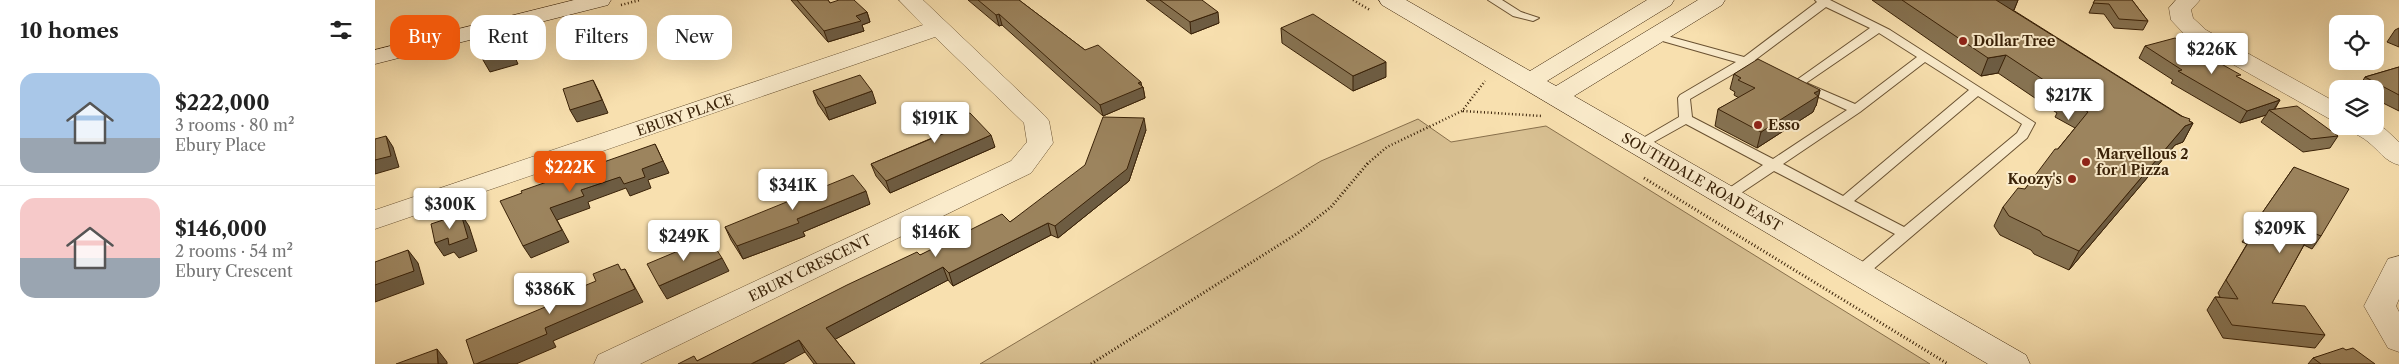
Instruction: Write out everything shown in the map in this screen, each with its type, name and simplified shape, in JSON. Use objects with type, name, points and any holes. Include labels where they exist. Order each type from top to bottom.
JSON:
[{"type":"street","points":[[375,57],[601,0]]},
{"type":"street","name":"EBURY CRESCENT","points":[[610,364],[1021,167],[1040,144],[1036,121],[910,0]]},
{"type":"street","points":[[1530,81],[1663,0]]},
{"type":"street","points":[[1546,111],[1656,36],[1714,0]]},
{"type":"street","points":[[2189,0],[2180,8],[2182,20],[2198,35],[2329,109]]},
{"type":"street","name":"SOUTHDALE ROAD EAST","points":[[1384,8],[1530,81],[1546,111],[1638,144],[2014,364]]},
{"type":"street","name":"EBURY PLACE","points":[[375,220],[939,28]]},
{"type":"street","points":[[2376,135],[2399,157]]},
{"type":"street","points":[[2399,266],[2380,306],[2399,340]]},
{"type":"lane","points":[[1494,0],[1517,14],[1533,18]]},
{"type":"lane","points":[[1686,119],[1684,98],[1746,61],[1823,1],[1878,28],[2029,123],[2022,135],[1859,273]]},
{"type":"lane","points":[[1789,80],[1878,28]]},
{"type":"lane","points":[[1656,36],[1746,61],[1856,109]]},
{"type":"lane","points":[[1727,196],[1856,109],[1925,57]]},
{"type":"lane","points":[[1844,202],[1977,90]]},
{"type":"lane","points":[[1638,144],[1686,119]]},
{"type":"lane","points":[[1686,119],[1906,234]]},
{"type":"path","points":[[1353,0],[1384,8]]},
{"type":"path","points":[[1477,76],[1493,86]]},
{"type":"path","points":[[1462,111],[1485,81]]},
{"type":"path","points":[[1091,364],[1298,234],[1331,207],[1368,163],[1387,147],[1462,111],[1546,111]]},
{"type":"path","points":[[1637,174],[1949,364]]},
{"type":"shaded area","points":[[1418,119],[1451,142],[1546,126],[1930,364],[980,364],[1321,161]]},
{"type":"building","points":[[797,0],[828,0],[830,3],[839,0],[854,0],[867,12],[856,16],[861,21],[824,31]]},
{"type":"building","points":[[978,0],[1019,0],[1085,50],[1098,45],[1141,82],[1138,83],[1143,87],[1100,105],[999,14],[996,15]]},
{"type":"building","points":[[1160,0],[1202,0],[1218,12],[1190,22]]},
{"type":"building","points":[[1902,0],[1996,0],[2181,116],[2190,119],[2189,121],[2193,123],[2185,126],[2079,251],[2043,235],[2040,231],[2009,216],[2003,207],[2018,188],[2025,189],[2055,149],[2058,149],[2088,112],[2064,98],[2068,96],[2006,55],[1988,58]]},
{"type":"building","points":[[2095,0],[2132,0],[2148,21],[2119,19],[2109,4],[2093,3]]},
{"type":"building","points":[[1313,14],[1386,62],[1353,76],[1281,28]]},
{"type":"building","points":[[2175,38],[2241,75],[2236,76],[2280,100],[2247,111],[2178,71],[2182,70],[2145,46]]},
{"type":"building","points":[[1758,59],[1820,90],[1814,93],[1818,96],[1761,132],[1718,109],[1755,88],[1738,80],[1741,78],[1734,74]]},
{"type":"building","points":[[2399,67],[2399,95],[2384,87],[2384,80],[2371,80],[2365,77]]},
{"type":"building","points":[[860,75],[872,91],[825,108],[813,91]]},
{"type":"building","points":[[593,80],[602,100],[570,110],[563,89]]},
{"type":"building","points":[[2297,106],[2329,129],[2329,135],[2338,136],[2311,139],[2269,110]]},
{"type":"building","points":[[960,107],[966,114],[970,113],[991,135],[886,181],[871,164],[945,133],[931,118]]},
{"type":"building","points":[[1103,117],[1144,118],[1127,169],[1055,226],[1048,223],[949,273],[943,267],[826,328],[855,364],[817,364],[799,340],[751,364],[678,364],[694,356],[697,361],[847,285],[917,252],[920,255],[1002,214],[1010,222],[1085,165]]},
{"type":"building","points":[[386,136],[391,156],[375,160],[375,139]]},
{"type":"building","points":[[655,144],[663,161],[642,169],[645,177],[624,184],[620,177],[581,190],[584,196],[550,208],[562,230],[523,246],[500,201],[522,193],[521,191]]},
{"type":"building","points":[[2294,167],[2349,189],[2321,236],[2311,232],[2272,303],[2305,306],[2325,335],[2232,325],[2215,297],[2238,299],[2226,280],[2255,231],[2251,229]]},
{"type":"building","points":[[853,175],[866,191],[797,219],[799,223],[737,246],[725,227]]},
{"type":"building","points":[[461,214],[468,238],[449,245],[448,238],[435,243],[431,224]]},
{"type":"building","points":[[709,238],[722,258],[659,286],[647,264]]},
{"type":"building","points":[[408,250],[414,271],[375,285],[375,262]]},
{"type":"building","points":[[618,264],[621,270],[625,269],[635,289],[545,328],[547,334],[474,364],[466,340],[562,300],[560,296],[596,281],[593,274]]},
{"type":"building","points":[[2343,348],[2346,350],[2353,348],[2375,364],[2321,364],[2313,358]]},
{"type":"building","points":[[437,349],[438,364],[396,364]]},
{"type":"place","name":"Dollar Tree","points":[[1963,41]]},
{"type":"place","name":"Esso","points":[[1758,125]]},
{"type":"place","name":"Marvellous 2 for 1 Pizza","points":[[2086,162]]},
{"type":"place","name":"Koozy's","points":[[2072,179]]}]
